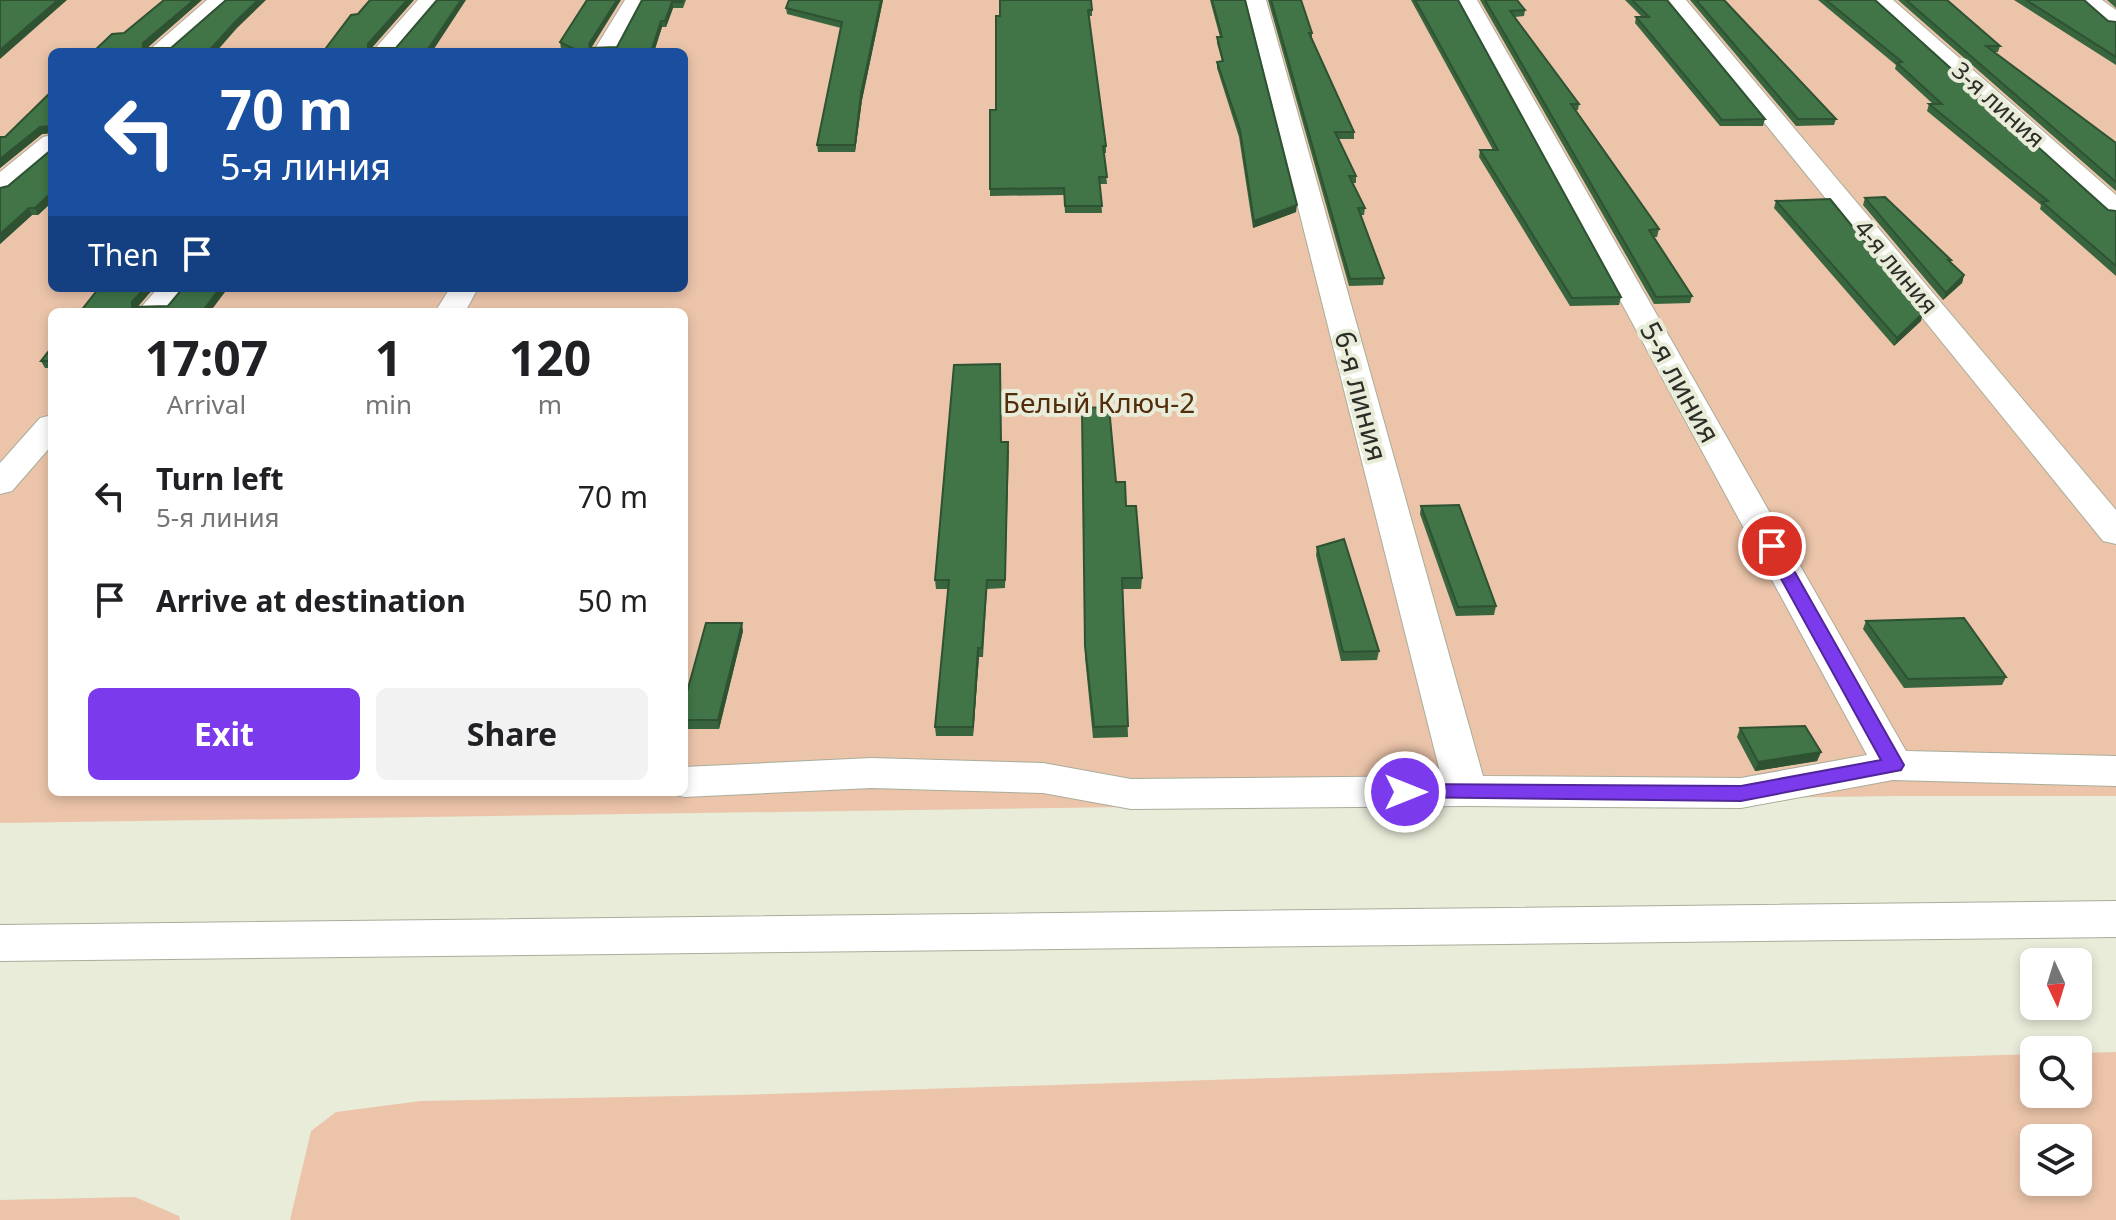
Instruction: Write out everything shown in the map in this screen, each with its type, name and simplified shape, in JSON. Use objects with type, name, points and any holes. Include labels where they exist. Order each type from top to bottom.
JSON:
[{"type":"street","points":[[163,48],[220,0]]},
{"type":"street","points":[[387,48],[429,0]]},
{"type":"street","points":[[606,48],[635,0]]},
{"type":"street","name":"6-я линия","points":[[1256,0],[1466,791]]},
{"type":"street","name":"5-я линия","points":[[1467,0],[1893,765]]},
{"type":"street","name":"4-я линия","points":[[1675,0],[2116,533]]},
{"type":"street","name":"3-я линия","points":[[1881,0],[2116,209]]},
{"type":"street","points":[[2088,0],[2116,20]]},
{"type":"street","points":[[0,185],[48,145]]},
{"type":"street","points":[[156,308],[170,292]]},
{"type":"street","points":[[0,484],[48,430]]},
{"type":"street","points":[[688,782],[871,773],[1043,778],[1131,794],[1466,791],[1741,793],[1893,765],[2116,771]]},
{"type":"street","points":[[0,943],[2116,919]]},
{"type":"green space","name":"Белый Ключ-2","points":[[0,0],[2116,0],[2116,796],[1896,796],[0,823]]},
{"type":"green space","points":[[2116,1052],[2116,1220],[290,1220],[311,1131],[336,1112],[421,1101],[737,1095],[2020,1054],[2020,1108],[2092,1108],[2092,1053]]},
{"type":"green space","points":[[135,1197],[179,1216],[180,1220],[0,1220],[0,1200]]},
{"type":"building","points":[[0,0],[58,0],[0,50]]},
{"type":"building","points":[[164,0],[194,0],[143,43],[143,48],[97,48],[112,34],[124,33]]},
{"type":"building","points":[[226,0],[258,0],[212,48],[171,48]]},
{"type":"building","points":[[370,0],[407,0],[368,44],[368,48],[326,48],[351,15],[358,14]]},
{"type":"building","points":[[437,0],[461,0],[429,48],[396,48]]},
{"type":"building","points":[[587,0],[617,0],[589,44],[590,48],[572,48],[560,42]]},
{"type":"building","points":[[642,0],[683,0],[672,2],[665,21],[661,21],[652,48],[590,48],[617,47]]},
{"type":"building","points":[[789,0],[881,0],[861,94],[855,145],[817,145],[842,22],[786,8]]},
{"type":"building","points":[[1000,0],[1091,0],[1092,10],[1088,10],[1106,146],[1103,146],[1107,177],[1099,177],[1102,206],[1065,206],[1064,188],[990,189],[990,110],[996,110],[996,16],[1000,16]]},
{"type":"building","points":[[1212,0],[1245,0],[1297,205],[1254,221],[1240,130],[1217,62],[1223,61],[1217,37],[1222,37]]},
{"type":"building","points":[[1271,0],[1301,0],[1312,33],[1309,33],[1354,132],[1335,132],[1356,176],[1349,176],[1365,208],[1358,208],[1384,278],[1350,279]]},
{"type":"building","points":[[1415,0],[1458,0],[1621,297],[1572,298],[1480,150],[1498,150]]},
{"type":"building","points":[[1485,0],[1517,0],[1525,10],[1510,11],[1579,104],[1571,104],[1659,229],[1649,230],[1692,296],[1656,297]]},
{"type":"building","points":[[1632,0],[1667,0],[1765,119],[1722,120],[1636,17],[1649,17]]},
{"type":"building","points":[[1696,0],[1724,0],[1836,119],[1798,119]]},
{"type":"building","points":[[1826,0],[1875,0],[2108,210],[2116,211],[2116,266],[2042,202],[2048,201],[1929,104],[1942,104],[1897,63],[1902,62]]},
{"type":"building","points":[[1906,0],[1947,0],[2000,46],[1986,46],[2116,143],[2116,182]]},
{"type":"building","points":[[2026,0],[2084,0],[2108,21],[2116,22],[2116,57]]},
{"type":"building","points":[[48,95],[48,126],[40,127],[0,159],[0,137],[5,137]]},
{"type":"building","points":[[48,153],[48,196],[0,234],[0,188],[8,186]]},
{"type":"building","points":[[1885,197],[1964,275],[1946,293],[1865,198]]},
{"type":"building","points":[[1830,199],[1923,313],[1897,338],[1776,201]]},
{"type":"building","points":[[96,292],[141,292],[132,302],[132,307],[168,306],[180,292],[217,292],[205,308],[83,308]]},
{"type":"building","points":[[1000,364],[1001,442],[1008,442],[1005,580],[987,580],[982,648],[978,648],[973,727],[935,727],[949,580],[935,580],[954,365]]},
{"type":"building","points":[[1109,407],[1116,482],[1125,482],[1126,506],[1136,506],[1142,578],[1122,578],[1128,726],[1094,727],[1085,646],[1082,408]]},
{"type":"building","points":[[1459,505],[1496,606],[1458,607],[1421,506]]},
{"type":"building","points":[[1344,539],[1379,651],[1343,652],[1317,547]]},
{"type":"building","points":[[1964,618],[2006,677],[1908,679],[1866,621]]},
{"type":"building","points":[[706,623],[742,623],[718,720],[688,720],[688,688]]},
{"type":"building","points":[[1805,726],[1821,752],[1758,762],[1740,728]]},
{"type":"route","points":[[1405,792],[1741,793],[1893,765],[1772,546]]}]
